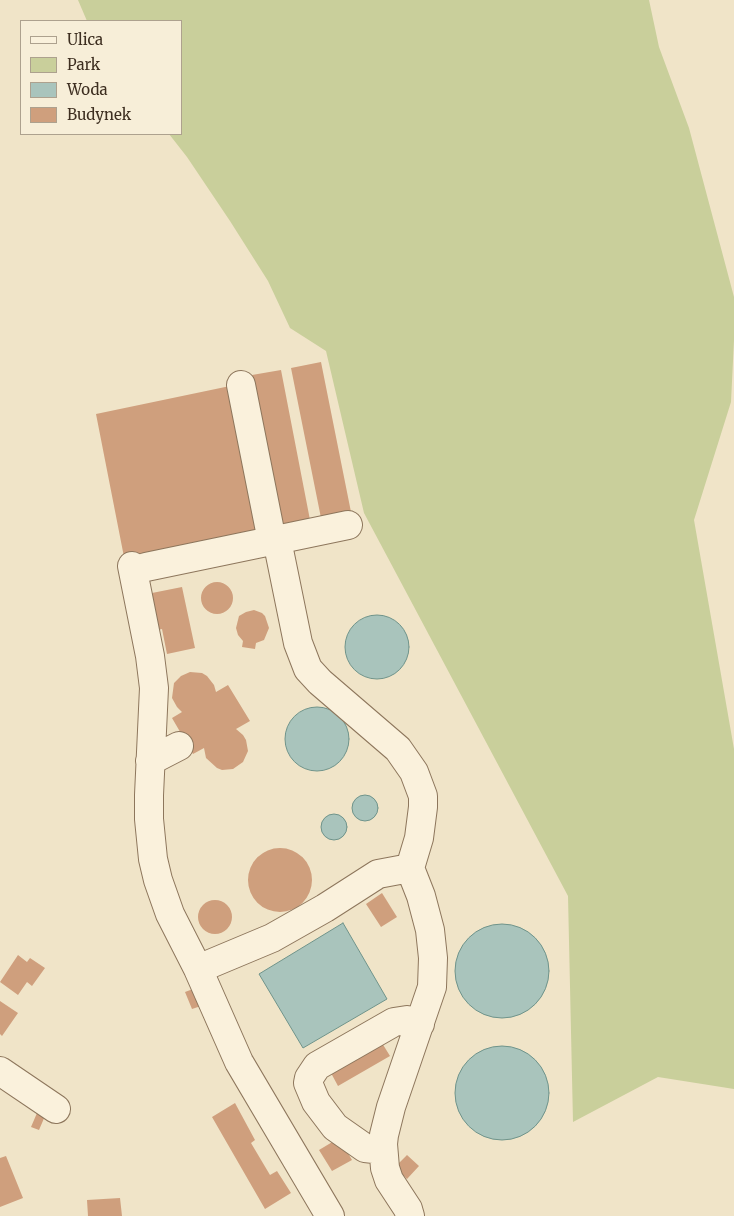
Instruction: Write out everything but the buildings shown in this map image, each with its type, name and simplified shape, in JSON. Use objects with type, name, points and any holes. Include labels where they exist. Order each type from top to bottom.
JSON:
[{"type":"street","points":[[241,385],[298,643],[308,669],[320,682],[398,749],[414,772],[423,796],[422,820],[417,848],[410,868],[423,903],[432,944],[432,987],[391,1107],[384,1135],[383,1150],[385,1168],[389,1180],[408,1209],[410,1216]]},
{"type":"street","points":[[330,1216],[239,1062],[198,969],[170,914],[158,880],[153,859],[149,819],[154,688],[139,567],[348,525]]},
{"type":"street","points":[[150,761],[179,746]]},
{"type":"street","points":[[198,969],[272,938],[325,908],[378,874],[410,868]]},
{"type":"street","points":[[383,1150],[366,1148],[335,1127],[316,1102],[308,1083],[309,1078],[317,1066],[394,1022],[407,1020],[420,1024]]},
{"type":"street","points":[[0,1071],[56,1109]]},
{"type":"green space","points":[[78,0],[649,0],[659,47],[689,128],[734,297],[731,402],[694,520],[734,749],[734,1089],[658,1077],[573,1122],[568,896],[364,513],[326,351],[290,328],[268,281],[187,157],[170,135],[182,135],[182,20],[87,20]]},
{"type":"water","points":[[377,615],[389,617],[400,624],[407,635],[409,647],[407,659],[400,670],[389,677],[377,679],[365,677],[354,670],[347,659],[345,647],[347,635],[354,624],[365,617]]},
{"type":"water","points":[[317,707],[329,709],[340,716],[347,727],[349,739],[347,751],[340,762],[329,769],[317,771],[305,769],[294,762],[287,751],[285,739],[287,727],[294,716],[305,709]]},
{"type":"water","points":[[365,795],[374,799],[378,808],[374,817],[365,821],[356,817],[352,808],[356,799]]},
{"type":"water","points":[[334,814],[343,818],[347,827],[343,836],[334,840],[325,836],[321,827],[325,818]]},
{"type":"water","points":[[343,923],[387,999],[303,1048],[259,974]]},
{"type":"water","points":[[502,924],[520,927],[535,938],[546,953],[549,971],[546,989],[535,1004],[520,1015],[502,1018],[484,1015],[469,1004],[458,989],[455,971],[458,953],[469,938],[484,927]]},
{"type":"water","points":[[502,1046],[520,1049],[535,1060],[546,1075],[549,1093],[546,1111],[535,1126],[520,1137],[502,1140],[484,1137],[469,1126],[458,1111],[455,1093],[458,1075],[469,1060],[484,1049]]}]
